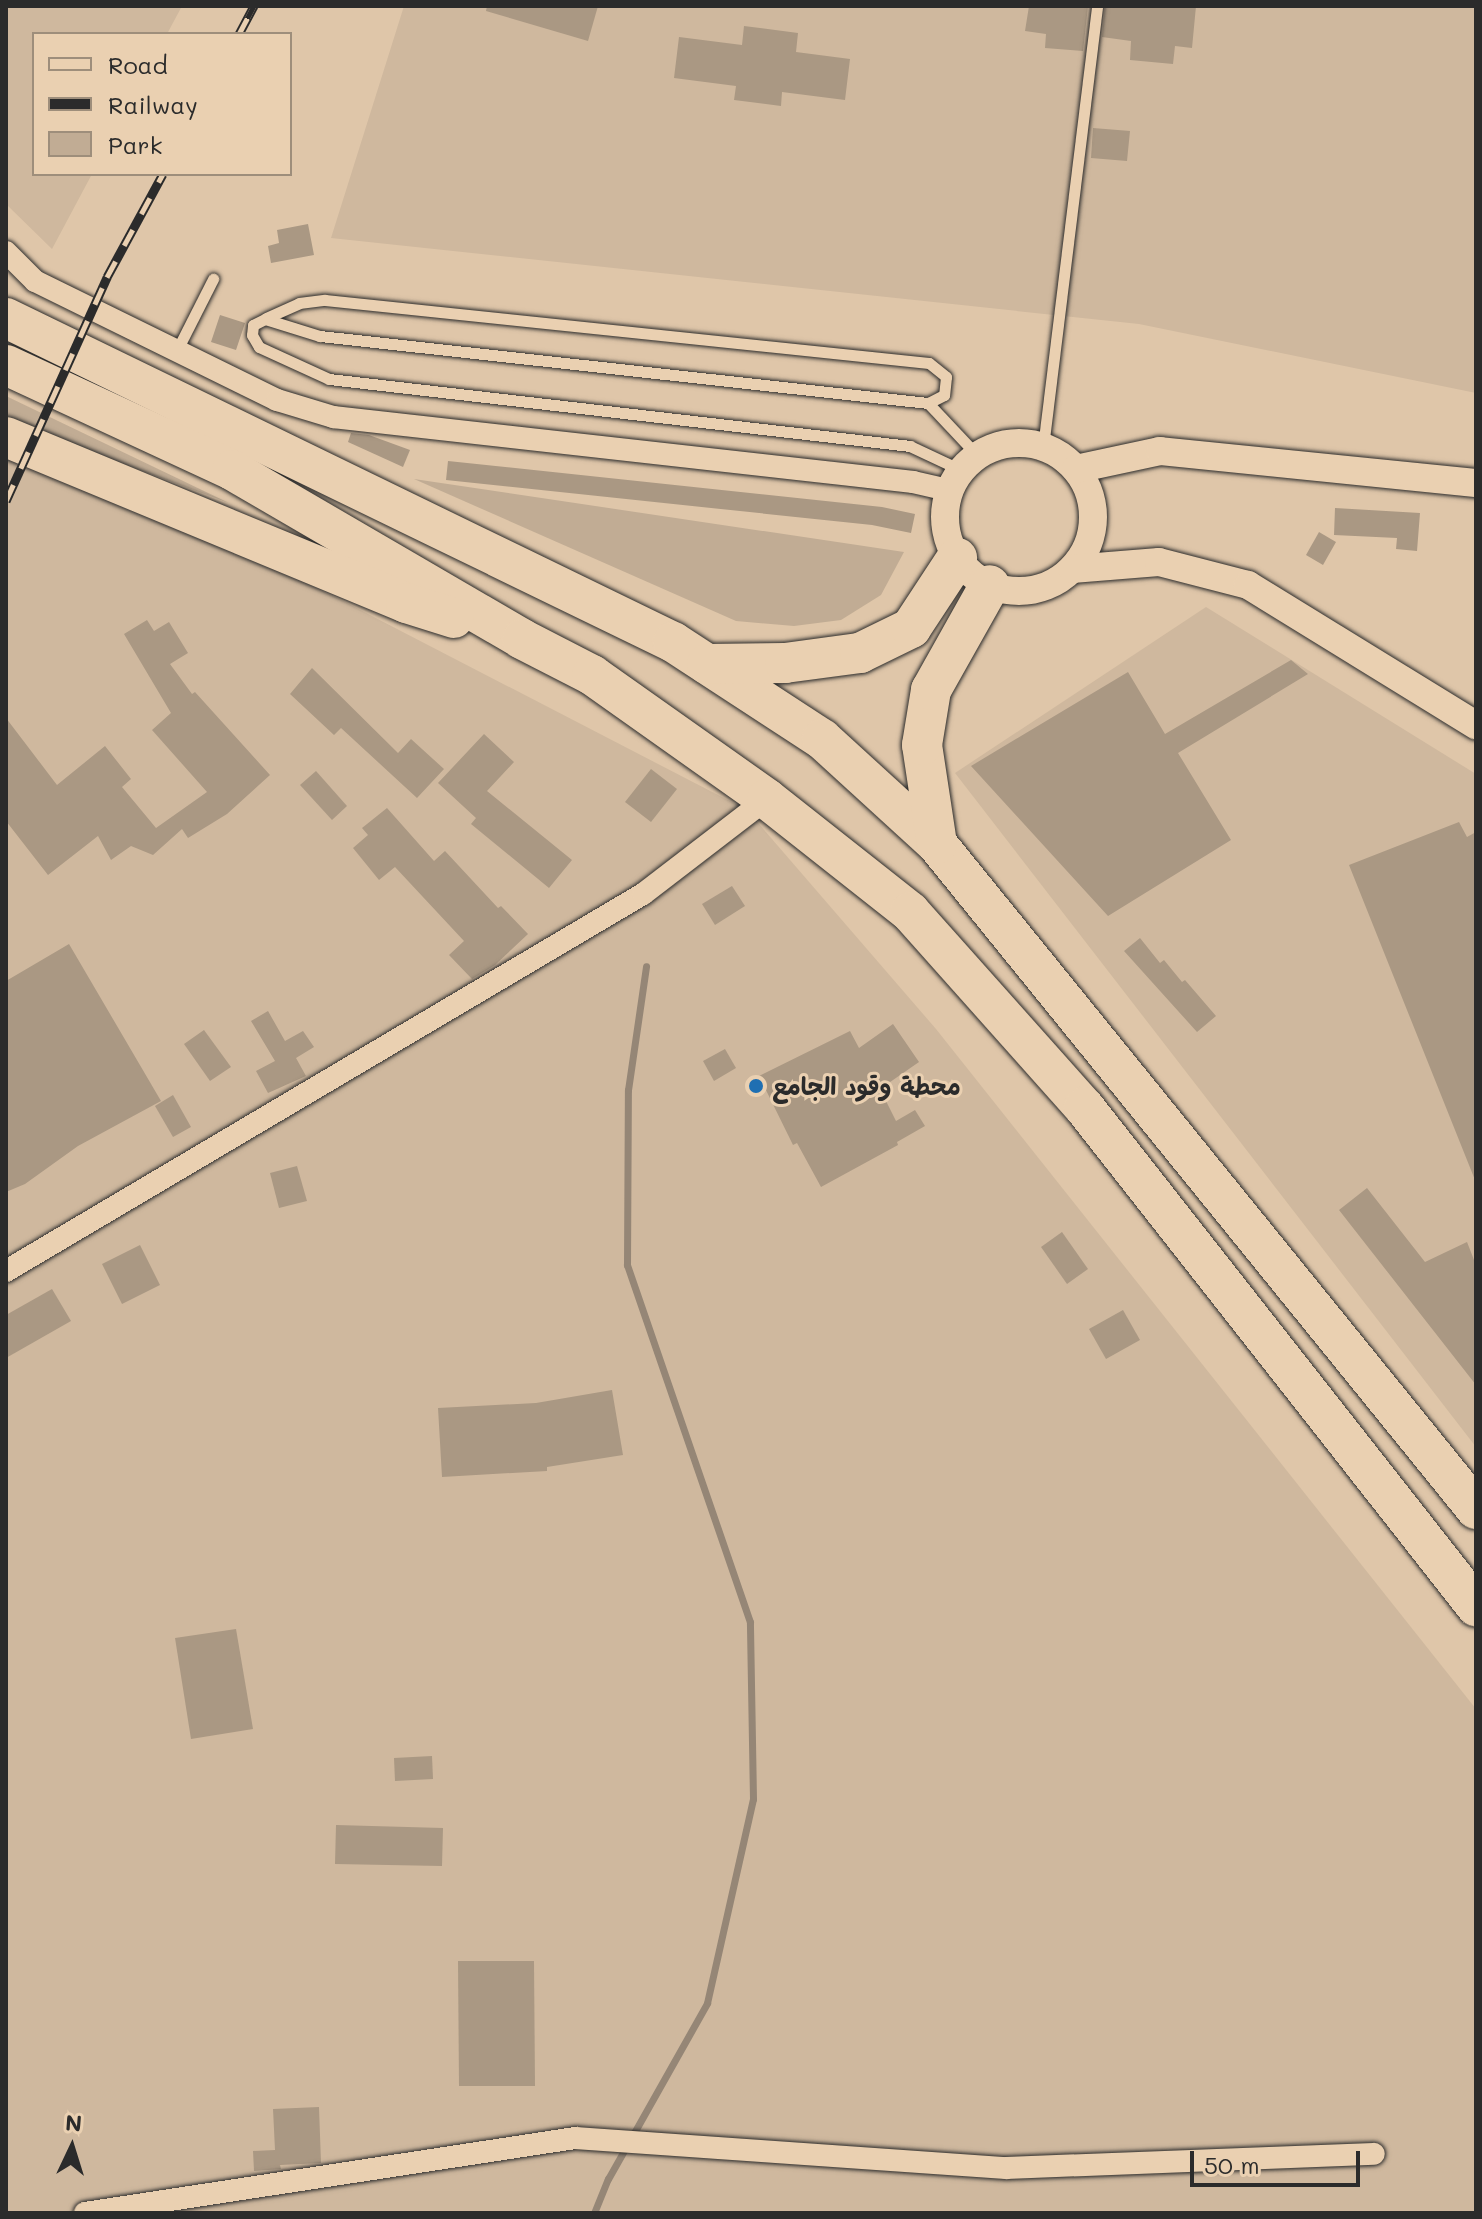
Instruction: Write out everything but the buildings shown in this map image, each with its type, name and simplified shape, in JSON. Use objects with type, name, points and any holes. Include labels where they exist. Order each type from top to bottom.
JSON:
[{"type":"highway","points":[[6,318],[644,628],[707,664],[822,739],[937,844],[1476,1509]]},
{"type":"highway","points":[[6,365],[232,470],[522,639],[592,675],[767,799],[910,912],[1084,1107],[1476,1606]]},
{"type":"highway","points":[[6,437],[406,603],[522,639]]},
{"type":"highway","points":[[707,664],[785,663],[860,653],[911,628],[957,558]]},
{"type":"highway","points":[[937,844],[922,745],[931,690],[990,585]]},
{"type":"street","points":[[6,252],[35,281],[277,400],[333,417],[913,482],[962,472],[1009,444],[1043,447],[1076,469],[1087,488],[1093,509],[1092,531],[1085,551],[1072,569],[1054,582],[1034,590],[1011,591],[990,585],[971,574],[957,558],[947,536],[944,513],[962,472]]},
{"type":"street","points":[[1076,469],[1160,451],[1476,483]]},
{"type":"street","points":[[1072,569],[1159,562],[1248,585],[1476,725]]},
{"type":"street","points":[[6,1271],[643,894],[767,799]]},
{"type":"street","points":[[85,2213],[575,2138],[1006,2168],[1374,2154]]},
{"type":"lane","points":[[1043,447],[1097,6]]},
{"type":"lane","points":[[177,350],[213,279]]},
{"type":"lane","points":[[265,319],[320,336],[928,403],[944,395],[946,377],[929,363],[325,300],[299,303],[265,319],[253,325],[252,335],[259,347],[329,379],[910,446],[962,472]]},
{"type":"lane","points":[[928,403],[962,472]]},
{"type":"shaded area","points":[[6,6],[182,6],[168,32],[32,32],[32,176],[91,176],[52,249],[6,204]]},
{"type":"shaded area","points":[[404,6],[1476,6],[1476,393],[1139,324],[331,238]]},
{"type":"shaded area","points":[[6,440],[343,601],[747,810],[936,1029],[1476,1709],[1476,2213],[6,2213]]},
{"type":"shaded area","points":[[1206,607],[1476,774],[1476,1447],[955,773]]},
{"type":"green space","points":[[6,396],[229,503],[86,450],[6,415]]},
{"type":"green space","points":[[414,479],[904,552],[881,595],[841,620],[794,626],[736,621]]},
{"type":"waterway","points":[[594,2213],[608,2179],[707,2003],[753,1799],[750,1622],[627,1265],[628,1090],[646,966]]},
{"type":"railway","points":[[240,32],[254,6]]},
{"type":"railway","points":[[6,501],[107,277],[162,176]]},
{"type":"place","name":"محطة وقود الجامع","points":[[756,1086]]}]
